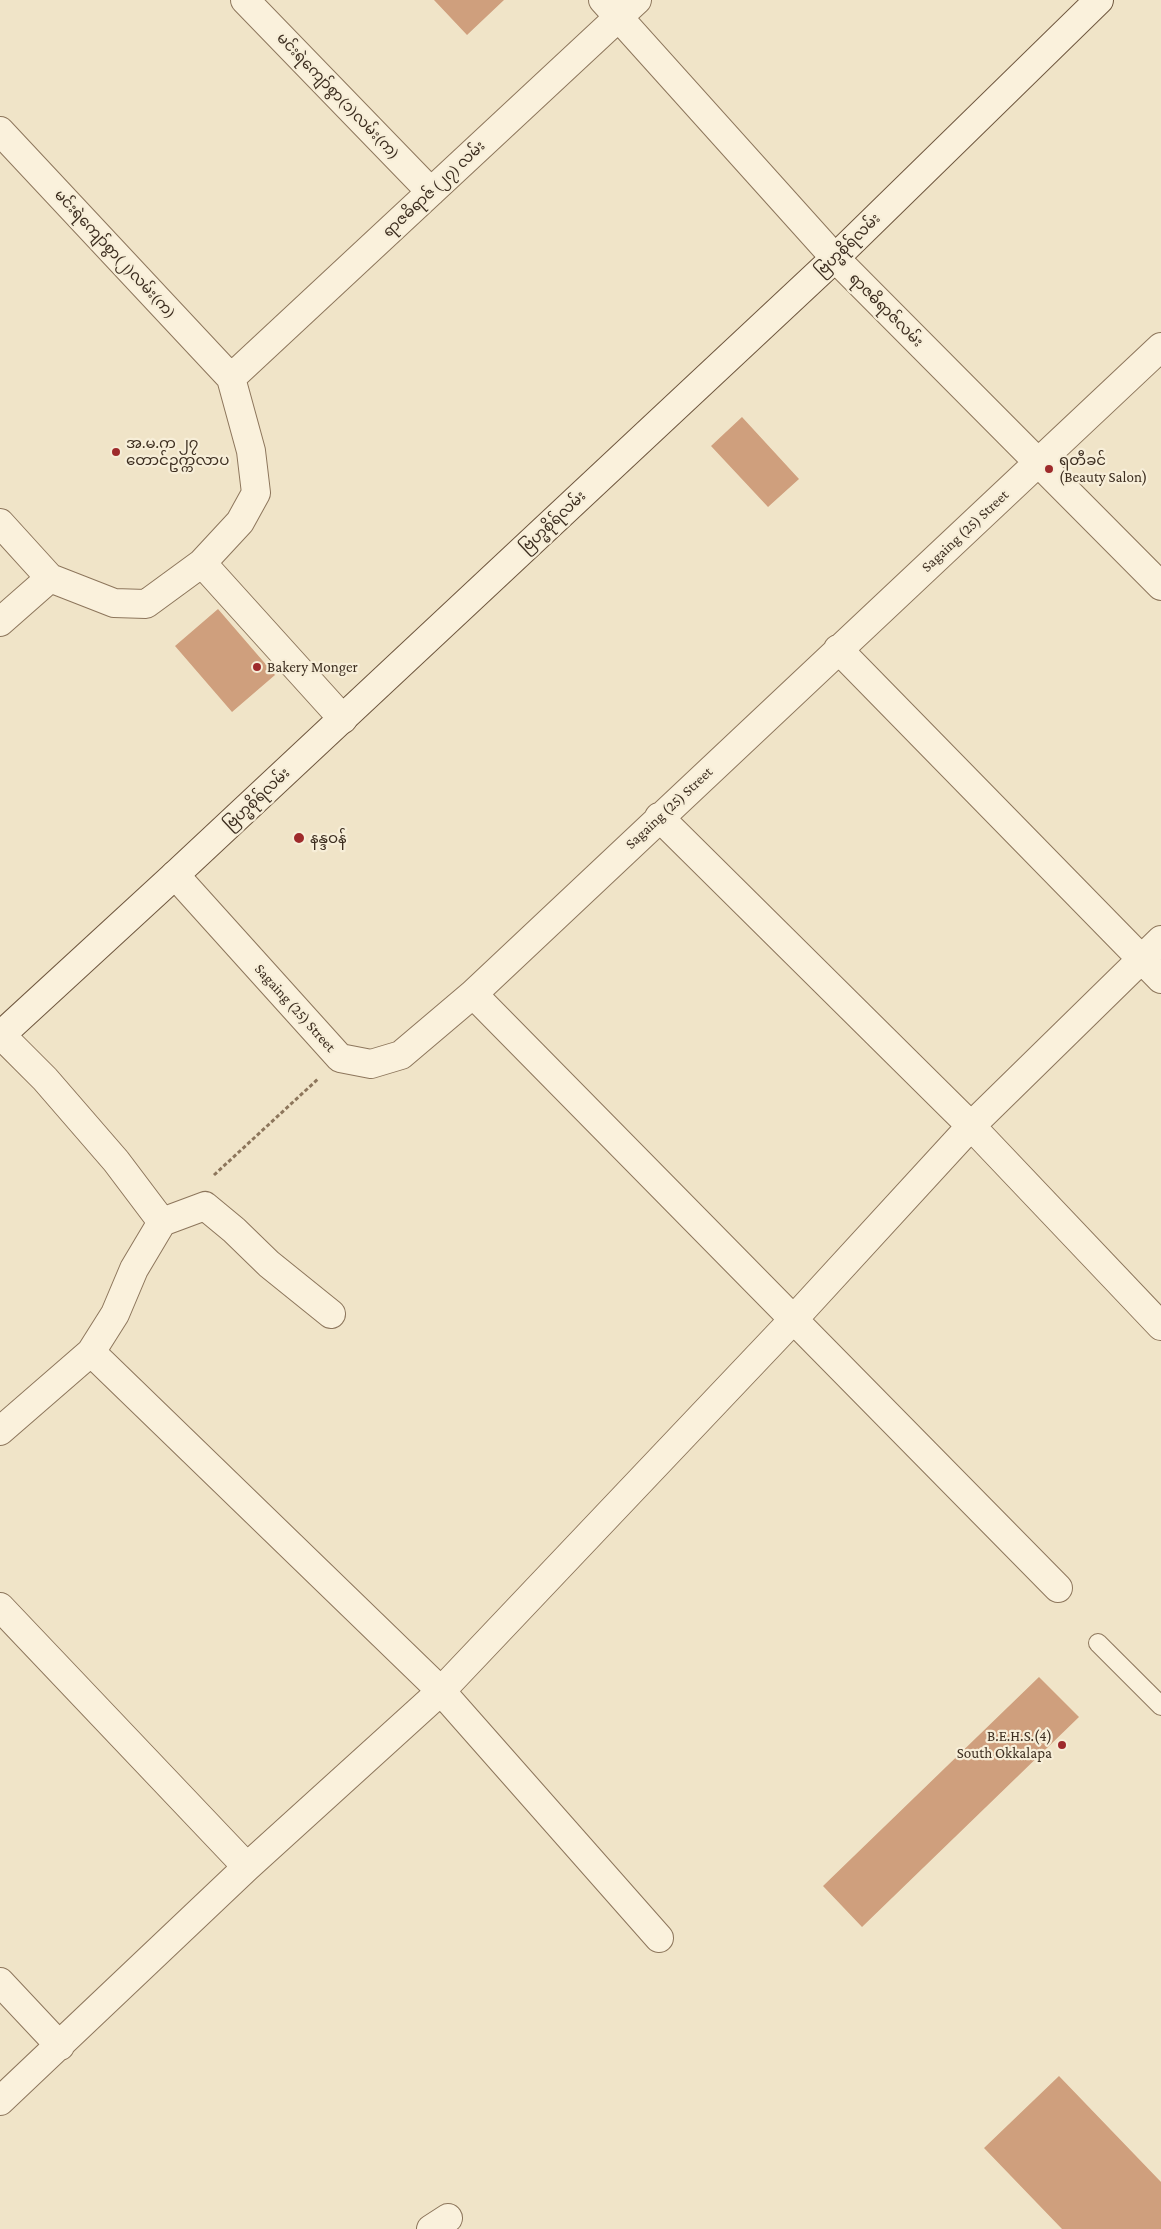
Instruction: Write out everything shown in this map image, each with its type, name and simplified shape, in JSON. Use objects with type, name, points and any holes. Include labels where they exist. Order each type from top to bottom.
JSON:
[{"type":"street","name":"မင်းရဲကျော်စွာ(၁)လမ်း(က)","points":[[244,0],[430,192]]},
{"type":"street","name":"ဗြဟ္မစိုရ်လမ်း","points":[[1,1036],[835,258],[1099,0]]},
{"type":"street","name":"ရာဇဓိရာဇ် (၂၇) လမ်း","points":[[231,378],[430,192],[619,6]]},
{"type":"street","name":"ရာဇဓိရာဇ်လမ်း","points":[[619,6],[835,258],[1161,586]]},
{"type":"street","name":"မင်းရဲကျော်စွာ(၂)လမ်း(က)","points":[[0,131],[231,378]]},
{"type":"street","name":"Sagaing (25) Street","points":[[175,875],[340,1058],[371,1064],[401,1055],[473,994],[659,817],[1161,348]]},
{"type":"street","points":[[0,523],[50,578],[114,603],[146,604],[202,563],[240,522],[256,493],[251,451],[231,378]]},
{"type":"street","points":[[202,563],[343,719]]},
{"type":"street","points":[[0,622],[50,578]]},
{"type":"street","points":[[838,650],[1161,979]]},
{"type":"street","points":[[659,817],[970,1126],[1161,1326]]},
{"type":"street","points":[[0,2101],[247,1867],[441,1691],[792,1321],[970,1126],[1161,940]]},
{"type":"street","points":[[473,994],[792,1321],[1058,1588]]},
{"type":"street","points":[[1,1036],[45,1079],[162,1222]]},
{"type":"street","points":[[0,1431],[91,1352],[115,1314],[134,1269],[162,1222],[204,1206],[331,1314]]},
{"type":"street","points":[[91,1352],[441,1691],[659,1938]]},
{"type":"street","points":[[0,1607],[247,1867]]},
{"type":"street","points":[[0,1982],[60,2046]]},
{"type":"lane","points":[[1098,1643],[1161,1706]]},
{"type":"path","points":[[204,1206],[207,1190],[213,1177],[340,1058]]},
{"type":"building","points":[[434,0],[504,0],[467,35]]},
{"type":"building","points":[[742,417],[799,479],[768,507],[711,446]]},
{"type":"building","points":[[218,609],[275,675],[232,712],[175,646]]},
{"type":"building","points":[[1039,1677],[1079,1717],[862,1927],[823,1886]]},
{"type":"building","points":[[1059,2076],[1161,2182],[1161,2229],[1062,2229],[984,2148]]},
{"type":"place","name":"အ.မ.က ၂၇ တောင်ဥက္ကလာပ","points":[[116,452]]},
{"type":"place","name":"ရတီခင် (Beauty Salon)","points":[[1049,469]]},
{"type":"place","name":"Bakery Monger","points":[[257,667]]},
{"type":"place","name":"နန္ဒဝန်","points":[[299,838]]},
{"type":"place","name":"B.E.H.S.(4) South Okkalapa","points":[[1062,1745]]}]
